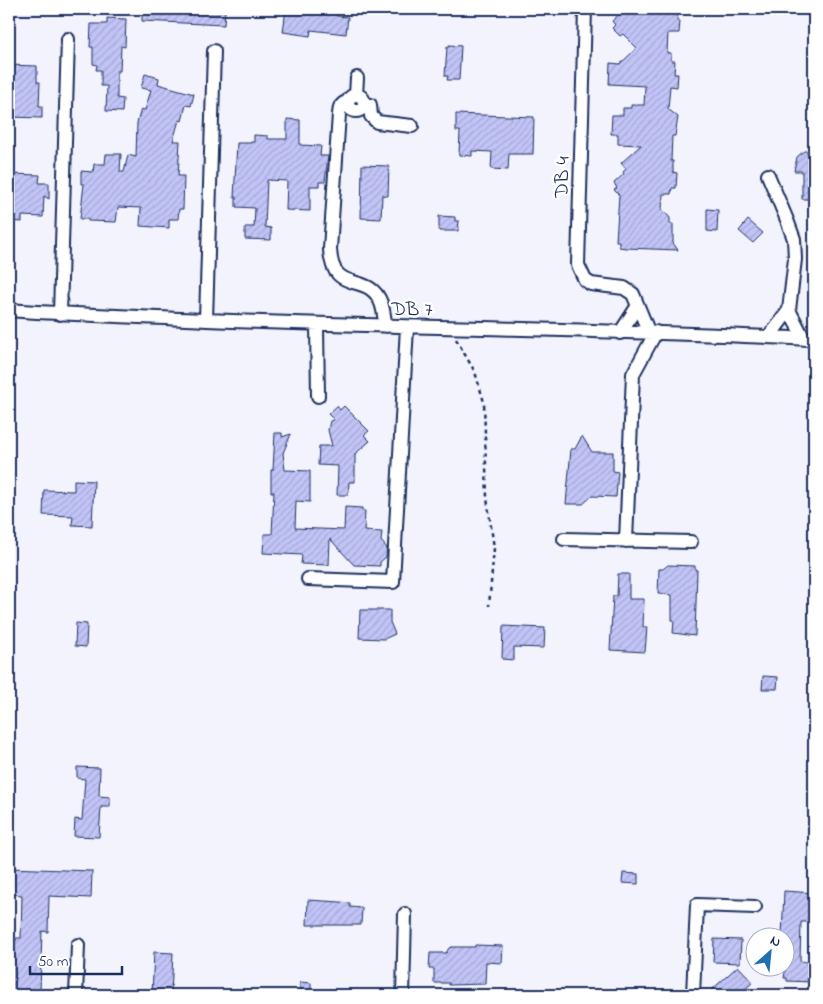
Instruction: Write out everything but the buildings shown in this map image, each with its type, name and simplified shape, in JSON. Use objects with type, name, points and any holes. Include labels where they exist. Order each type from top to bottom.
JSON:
[{"type":"street","name":"DB 4","points":[[585,9],[578,265],[584,280],[591,284],[624,288],[633,294],[637,306],[652,333]]},
{"type":"street","points":[[60,314],[68,39]]},
{"type":"street","points":[[206,320],[214,51]]},
{"type":"street","points":[[356,100],[357,78]]},
{"type":"street","points":[[386,326],[381,302],[377,295],[362,284],[344,280],[334,270],[331,263],[330,249],[340,107],[344,103],[356,100],[370,105],[371,116],[377,122],[412,126]]},
{"type":"street","points":[[768,175],[794,239],[795,258],[789,310],[769,337]]},
{"type":"street","points":[[620,333],[637,306]]},
{"type":"street","name":"DB 7","points":[[9,310],[60,314],[318,325],[449,327],[809,339]]},
{"type":"street","points":[[789,310],[809,339]]},
{"type":"street","points":[[318,325],[318,396]]},
{"type":"street","points":[[308,579],[393,582],[407,326]]},
{"type":"street","points":[[626,541],[633,374],[652,333]]},
{"type":"street","points":[[564,539],[692,542]]},
{"type":"street","points":[[693,995],[697,905],[754,907]]},
{"type":"street","points":[[403,995],[405,914]]},
{"type":"street","points":[[76,995],[78,945]]},
{"type":"path","points":[[449,327],[475,372],[484,402],[488,498],[494,548],[489,606]]}]
